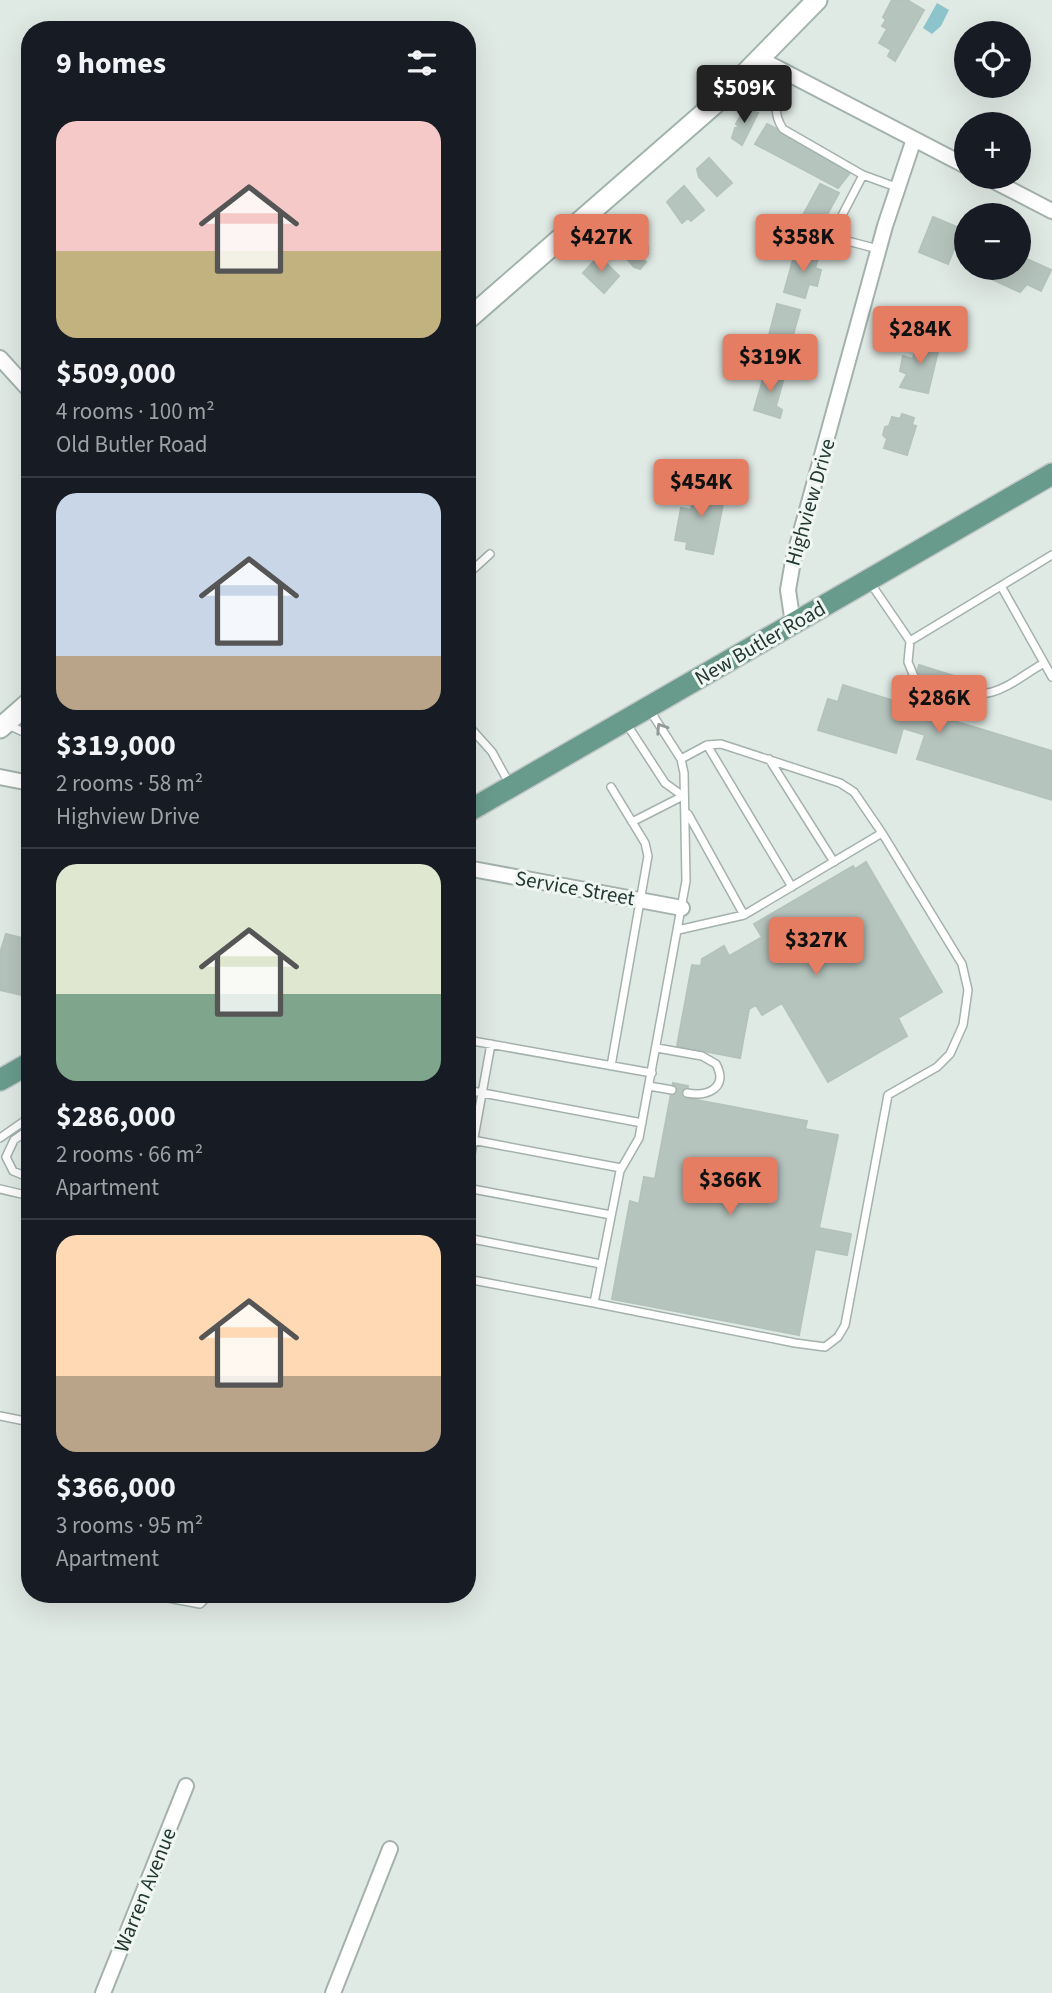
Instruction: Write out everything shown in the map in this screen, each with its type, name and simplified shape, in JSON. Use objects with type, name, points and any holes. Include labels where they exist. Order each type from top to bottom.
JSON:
[{"type":"main road","name":"New Butler Road","points":[[476,807],[1052,474]]},
{"type":"main road","points":[[3,1079],[21,1070]]},
{"type":"street","points":[[476,312],[761,60],[817,0]]},
{"type":"street","points":[[761,60],[954,160]]},
{"type":"street","name":"Highview Drive","points":[[793,624],[788,590],[791,570],[896,187],[914,139]]},
{"type":"street","points":[[1009,189],[1052,211]]},
{"type":"street","points":[[0,358],[21,381]]},
{"type":"street","points":[[2,725],[21,709]]},
{"type":"street","points":[[0,777],[21,781]]},
{"type":"street","name":"Service Street","points":[[476,870],[682,908]]},
{"type":"street","name":"Warren Avenue","points":[[103,1993],[186,1786]]},
{"type":"street","points":[[333,1993],[390,1849]]},
{"type":"lane","points":[[787,73],[776,107],[777,120],[783,129],[863,175],[896,187]]},
{"type":"lane","points":[[863,175],[836,228],[836,238],[879,249]]},
{"type":"lane","points":[[476,567],[490,554]]},
{"type":"lane","points":[[910,641],[1052,555]]},
{"type":"lane","points":[[869,580],[910,641],[908,662],[915,679]]},
{"type":"lane","points":[[1001,586],[1052,677]]},
{"type":"lane","points":[[949,690],[975,697],[987,696],[1044,663]]},
{"type":"lane","points":[[594,1303],[621,1168],[635,1149],[642,1123],[682,908],[688,859],[687,811],[683,796],[681,759],[648,708]]},
{"type":"lane","points":[[625,721],[665,783],[683,796]]},
{"type":"lane","points":[[2,725],[21,732]]},
{"type":"lane","points":[[476,734],[492,752],[511,787]]},
{"type":"lane","points":[[476,1281],[825,1347],[838,1337],[845,1325],[888,1095],[937,1067],[950,1054],[963,1025],[968,990],[962,964],[854,792],[840,783],[721,744],[707,745],[681,759]]},
{"type":"lane","points":[[707,745],[792,887]]},
{"type":"lane","points":[[769,760],[834,862]]},
{"type":"lane","points":[[611,787],[645,843],[648,856],[611,1066]]},
{"type":"lane","points":[[632,822],[683,796]]},
{"type":"lane","points":[[687,811],[744,915]]},
{"type":"lane","points":[[678,930],[744,915],[882,833]]},
{"type":"lane","points":[[476,1042],[652,1073]]},
{"type":"lane","points":[[476,1116],[491,1044]]},
{"type":"lane","points":[[656,1048],[702,1056],[716,1064],[720,1079],[718,1086],[705,1095],[687,1093]]},
{"type":"lane","points":[[649,1086],[672,1090]]},
{"type":"lane","points":[[476,1091],[642,1123]]},
{"type":"lane","points":[[0,1138],[21,1123]]},
{"type":"lane","points":[[21,1135],[14,1140],[6,1157],[13,1171],[21,1174]]},
{"type":"lane","points":[[476,1141],[621,1168]]},
{"type":"lane","points":[[0,1189],[21,1194]]},
{"type":"lane","points":[[476,1190],[611,1215]]},
{"type":"lane","points":[[476,1240],[601,1264]]},
{"type":"lane","points":[[0,1416],[21,1420]]},
{"type":"water","points":[[937,3],[949,10],[941,26],[932,34],[923,28]]},
{"type":"building","points":[[892,0],[907,0],[924,10],[895,61],[888,56],[891,50],[879,43],[887,29],[882,26],[886,20],[883,17]]},
{"type":"building","points":[[745,108],[758,113],[742,145],[732,138],[735,128],[739,128],[736,124]]},
{"type":"building","points":[[767,124],[853,169],[838,188],[755,144]]},
{"type":"building","points":[[709,158],[732,183],[717,196],[699,177],[697,169]]},
{"type":"building","points":[[820,184],[839,193],[816,235],[797,226]]},
{"type":"building","points":[[684,186],[704,210],[691,221],[688,218],[682,223],[667,202]]},
{"type":"building","points":[[933,217],[954,226],[954,249],[948,264],[919,252]]},
{"type":"building","points":[[628,223],[648,246],[648,254],[643,259],[646,262],[640,269],[634,267],[610,240]]},
{"type":"building","points":[[796,249],[819,256],[815,268],[821,270],[817,286],[809,284],[805,298],[784,292]]},
{"type":"building","points":[[599,256],[619,276],[604,293],[583,273]]},
{"type":"building","points":[[1031,261],[1051,270],[1041,291],[1027,284],[1020,292],[994,280],[1031,280]]},
{"type":"building","points":[[777,304],[800,310],[788,353],[766,347]]},
{"type":"building","points":[[918,338],[940,343],[928,393],[900,387],[907,374],[900,371],[903,356],[913,359]]},
{"type":"building","points":[[766,369],[785,374],[776,406],[782,410],[780,418],[754,410]]},
{"type":"building","points":[[902,414],[914,418],[912,425],[916,426],[907,455],[884,448],[887,439],[883,435],[885,427],[889,426],[892,417],[900,419]]},
{"type":"building","points":[[698,478],[720,483],[716,503],[723,504],[713,554],[686,549],[687,542],[675,540],[681,508],[691,510]]},
{"type":"building","points":[[919,665],[954,676],[941,717],[1052,751],[1052,800],[917,759],[925,735],[903,728],[896,753],[818,730],[828,699],[838,702],[843,685],[907,705]]},
{"type":"building","points":[[866,862],[942,992],[898,1018],[907,1036],[828,1082],[782,1003],[762,1015],[756,1005],[749,1009],[740,1058],[677,1046],[692,965],[701,966],[702,959],[724,946],[729,956],[762,937],[754,924],[853,866],[855,869]]},
{"type":"building","points":[[6,934],[21,938],[21,995],[0,990],[0,953]]},
{"type":"building","points":[[673,1083],[688,1086],[686,1098],[807,1121],[805,1129],[838,1135],[819,1228],[851,1234],[847,1255],[815,1249],[799,1335],[612,1299],[630,1201],[639,1204],[644,1177],[655,1179]]}]
